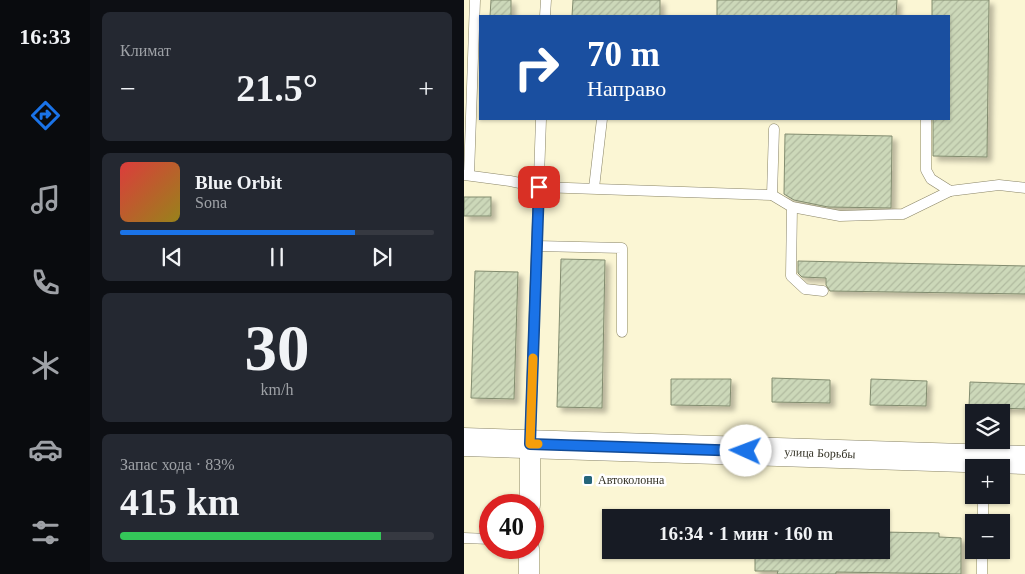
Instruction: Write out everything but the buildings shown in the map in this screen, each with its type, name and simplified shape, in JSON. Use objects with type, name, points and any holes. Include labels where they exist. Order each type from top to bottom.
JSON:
[{"type":"street","name":"улица Борьбы","points":[[464,442],[965,462]]},
{"type":"street","points":[[530,444],[530,494]]},
{"type":"street","name":"улица Борьбы","points":[[1010,461],[1025,460]]},
{"type":"street","points":[[529,574],[530,559]]},
{"type":"lane","points":[[475,0],[466,175],[539,187],[772,195],[792,207],[840,216],[903,214],[950,191],[999,185],[1025,188]]},
{"type":"lane","points":[[545,15],[546,0]]},
{"type":"lane","points":[[530,444],[542,120]]},
{"type":"lane","points":[[594,188],[602,120]]},
{"type":"lane","points":[[926,120],[926,170],[931,180],[950,191]]},
{"type":"lane","points":[[772,195],[774,129]]},
{"type":"lane","points":[[792,207],[791,276],[805,289],[823,291]]},
{"type":"lane","points":[[537,246],[622,248],[622,332]]},
{"type":"lane","points":[[464,538],[479,539]]},
{"type":"lane","points":[[982,559],[982,574]]},
{"type":"slow traffic","points":[[533,358],[530,444],[538,444]]},
{"type":"place","name":"Автоколонна","points":[[588,480]]},
{"type":"route","points":[[539,187],[530,444],[746,451]]}]
